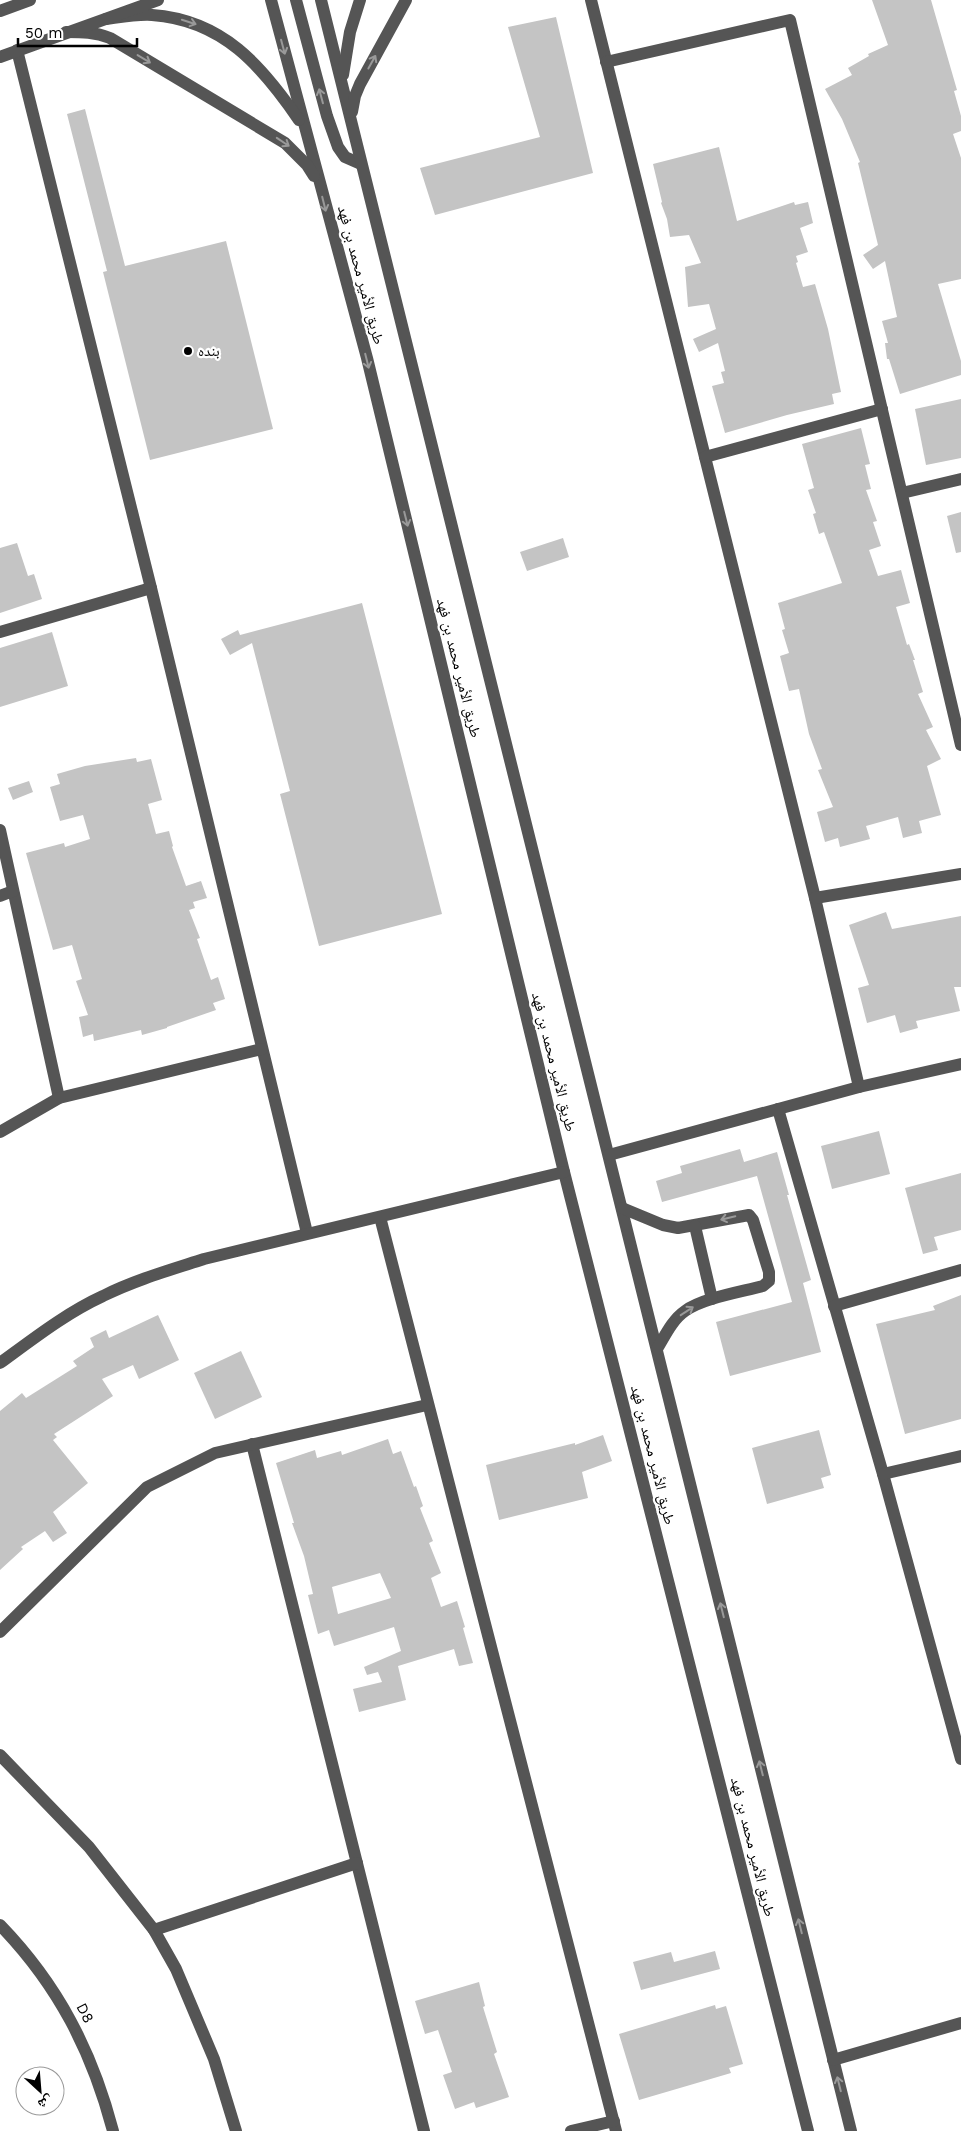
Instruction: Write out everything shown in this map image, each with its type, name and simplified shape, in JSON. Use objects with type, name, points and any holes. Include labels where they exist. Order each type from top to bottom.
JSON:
[{"type":"street","points":[[4,6],[30,0]]},
{"type":"street","points":[[0,56],[158,0]]},
{"type":"street","name":"طريق الأمير محمد بن فهد","points":[[271,0],[367,358],[564,1172],[808,2131]]},
{"type":"street","points":[[296,0],[327,116],[338,147],[345,157],[361,164]]},
{"type":"street","name":"طريق الأمير محمد بن فهد","points":[[321,0],[850,2131]]},
{"type":"street","points":[[342,80],[350,32],[360,0]]},
{"type":"street","points":[[352,124],[352,108],[360,84],[406,0]]},
{"type":"street","points":[[590,0],[815,898],[859,1088]]},
{"type":"street","points":[[106,19],[150,15],[173,17],[208,29],[236,46],[251,58],[276,86],[304,128]]},
{"type":"street","points":[[606,62],[790,20],[961,745]]},
{"type":"street","points":[[66,32],[91,33],[110,38],[285,143],[307,165],[319,184]]},
{"type":"street","points":[[17,50],[151,588],[307,1233]]},
{"type":"street","points":[[705,457],[882,409]]},
{"type":"street","points":[[902,493],[961,479]]},
{"type":"street","points":[[0,632],[151,588]]},
{"type":"street","points":[[0,830],[59,1098]]},
{"type":"street","points":[[815,898],[961,874]]},
{"type":"street","points":[[0,896],[13,892]]},
{"type":"street","points":[[0,1132],[59,1098],[262,1049]]},
{"type":"street","points":[[609,1155],[859,1088],[961,1064]]},
{"type":"street","points":[[778,1109],[884,1474],[961,1759]]},
{"type":"street","points":[[0,1363],[55,1323],[102,1296],[146,1277],[204,1259],[307,1233],[564,1172]]},
{"type":"street","points":[[622,1208],[664,1225],[678,1228],[749,1215],[753,1220],[769,1272],[769,1281],[763,1286],[712,1299],[685,1311],[673,1324],[657,1349]]},
{"type":"street","points":[[380,1217],[427,1405],[615,2126],[571,2131]]},
{"type":"street","points":[[695,1226],[712,1299]]},
{"type":"street","points":[[834,1306],[961,1270]]},
{"type":"street","points":[[0,1632],[147,1486],[215,1453],[427,1405]]},
{"type":"street","points":[[252,1444],[424,2131]]},
{"type":"street","points":[[884,1474],[961,1456]]},
{"type":"street","points":[[0,1755],[89,1847],[154,1930],[176,1968],[204,2034],[214,2059],[236,2131]]},
{"type":"street","points":[[154,1930],[357,1863]]},
{"type":"street","name":"D8","points":[[0,1925],[40,1971],[64,2008],[89,2056],[106,2103],[113,2131]]},
{"type":"street","points":[[833,2060],[961,2023]]},
{"type":"building","points":[[872,0],[931,0],[957,90],[954,91],[961,116],[961,131],[953,134],[961,158],[961,279],[938,284],[961,361],[961,375],[900,394],[889,359],[887,359],[885,343],[888,343],[882,321],[897,317],[885,261],[873,269],[863,255],[878,245],[858,163],[860,162],[842,119],[825,89],[852,75],[848,68],[869,56],[868,54],[888,45]]},
{"type":"building","points":[[556,17],[593,173],[435,215],[420,168],[540,137],[508,27]]},
{"type":"building","name":"بنده","points":[[85,109],[125,266],[226,241],[273,429],[150,460],[103,272],[107,271],[67,114]]},
{"type":"building","points":[[719,147],[737,221],[794,202],[795,205],[808,202],[813,223],[800,228],[808,252],[796,256],[798,262],[796,263],[803,287],[815,284],[828,329],[841,392],[832,394],[834,404],[725,433],[712,386],[724,383],[721,372],[725,371],[718,343],[699,352],[693,339],[716,329],[709,304],[688,307],[685,267],[701,263],[689,235],[670,237],[653,164]]},
{"type":"building","points":[[961,399],[961,458],[926,465],[915,409]]},
{"type":"building","points":[[861,428],[870,464],[865,465],[871,489],[866,490],[877,521],[873,522],[881,546],[869,550],[878,576],[901,570],[910,603],[896,607],[907,645],[909,644],[915,660],[913,660],[923,692],[918,694],[933,727],[926,730],[941,759],[927,766],[941,815],[919,821],[922,833],[903,838],[898,817],[866,826],[870,839],[840,847],[838,838],[825,842],[817,812],[833,807],[818,770],[822,769],[809,734],[799,689],[789,691],[780,656],[789,653],[782,630],[785,629],[778,603],[842,583],[824,532],[819,534],[813,514],[816,513],[808,490],[814,488],[802,444]]},
{"type":"building","points":[[961,512],[961,552],[956,553],[947,516]]},
{"type":"building","points":[[563,538],[569,557],[527,571],[520,552]]},
{"type":"building","points":[[17,543],[28,576],[34,574],[42,599],[0,613],[0,548]]},
{"type":"building","points":[[362,603],[442,914],[319,946],[280,794],[290,791],[252,643],[230,655],[221,639],[238,630],[240,635]]},
{"type":"building","points":[[52,632],[68,686],[0,707],[0,648]]},
{"type":"building","points":[[136,758],[137,762],[151,759],[162,800],[148,804],[156,834],[169,831],[172,847],[186,886],[201,881],[207,898],[193,902],[195,908],[189,910],[200,938],[197,939],[211,980],[218,977],[225,999],[213,1003],[216,1010],[167,1028],[142,1035],[141,1030],[94,1041],[93,1034],[83,1037],[79,1017],[88,1015],[76,981],[82,979],[72,945],[53,950],[26,853],[64,843],[65,847],[90,839],[83,815],[60,821],[50,787],[60,784],[57,774],[85,766]]},
{"type":"building","points":[[29,781],[33,792],[13,800],[8,788]]},
{"type":"building","points":[[886,912],[892,929],[961,916],[961,987],[954,987],[960,1011],[916,1021],[918,1028],[900,1033],[895,1015],[867,1023],[858,988],[869,985],[849,925]]},
{"type":"building","points":[[879,1131],[890,1174],[832,1189],[821,1146]]},
{"type":"building","points":[[740,1149],[744,1162],[777,1152],[811,1280],[803,1283],[821,1352],[730,1376],[716,1322],[792,1302],[757,1176],[662,1202],[656,1181],[682,1173],[680,1166]]},
{"type":"building","points":[[961,1173],[961,1230],[934,1237],[938,1250],[923,1254],[905,1188]]},
{"type":"building","points":[[961,1295],[961,1419],[905,1434],[876,1324],[935,1310],[933,1306]]},
{"type":"building","points":[[158,1315],[179,1360],[139,1379],[133,1365],[102,1379],[113,1396],[54,1434],[57,1437],[53,1440],[88,1483],[53,1512],[67,1533],[53,1542],[45,1531],[21,1547],[23,1549],[0,1570],[0,1411],[22,1393],[26,1398],[77,1366],[73,1361],[94,1347],[90,1338],[106,1330],[109,1338]]},
{"type":"building","points":[[241,1351],[262,1397],[215,1419],[194,1373]]},
{"type":"building","points":[[819,1430],[831,1475],[821,1478],[824,1488],[767,1504],[752,1448]]},
{"type":"building","points":[[603,1435],[612,1461],[582,1472],[588,1498],[499,1520],[486,1465],[575,1443],[575,1445]]},
{"type":"building","points":[[388,1439],[393,1454],[401,1451],[423,1506],[420,1508],[433,1541],[429,1543],[441,1573],[431,1578],[441,1607],[457,1601],[473,1663],[459,1666],[454,1649],[398,1666],[406,1700],[359,1712],[353,1689],[382,1682],[378,1672],[367,1675],[364,1667],[401,1651],[394,1627],[334,1646],[329,1630],[318,1634],[308,1595],[313,1594],[304,1556],[292,1523],[294,1523],[276,1463],[315,1450],[317,1458],[341,1451],[342,1455]],"holes":[[[380,1573],[391,1598],[338,1614],[332,1587]]]},
{"type":"building","points":[[715,1951],[720,1969],[641,1990],[633,1962],[671,1952],[674,1962]]},
{"type":"building","points":[[479,1982],[485,2006],[483,2007],[497,2052],[494,2054],[509,2097],[476,2108],[474,2102],[455,2109],[443,2075],[452,2072],[438,2030],[425,2034],[415,2001]]},
{"type":"building","points":[[715,2005],[716,2009],[726,2006],[743,2064],[729,2068],[731,2073],[639,2100],[619,2034]]},
{"type":"place","name":"بنده","points":[[188,351]]}]
